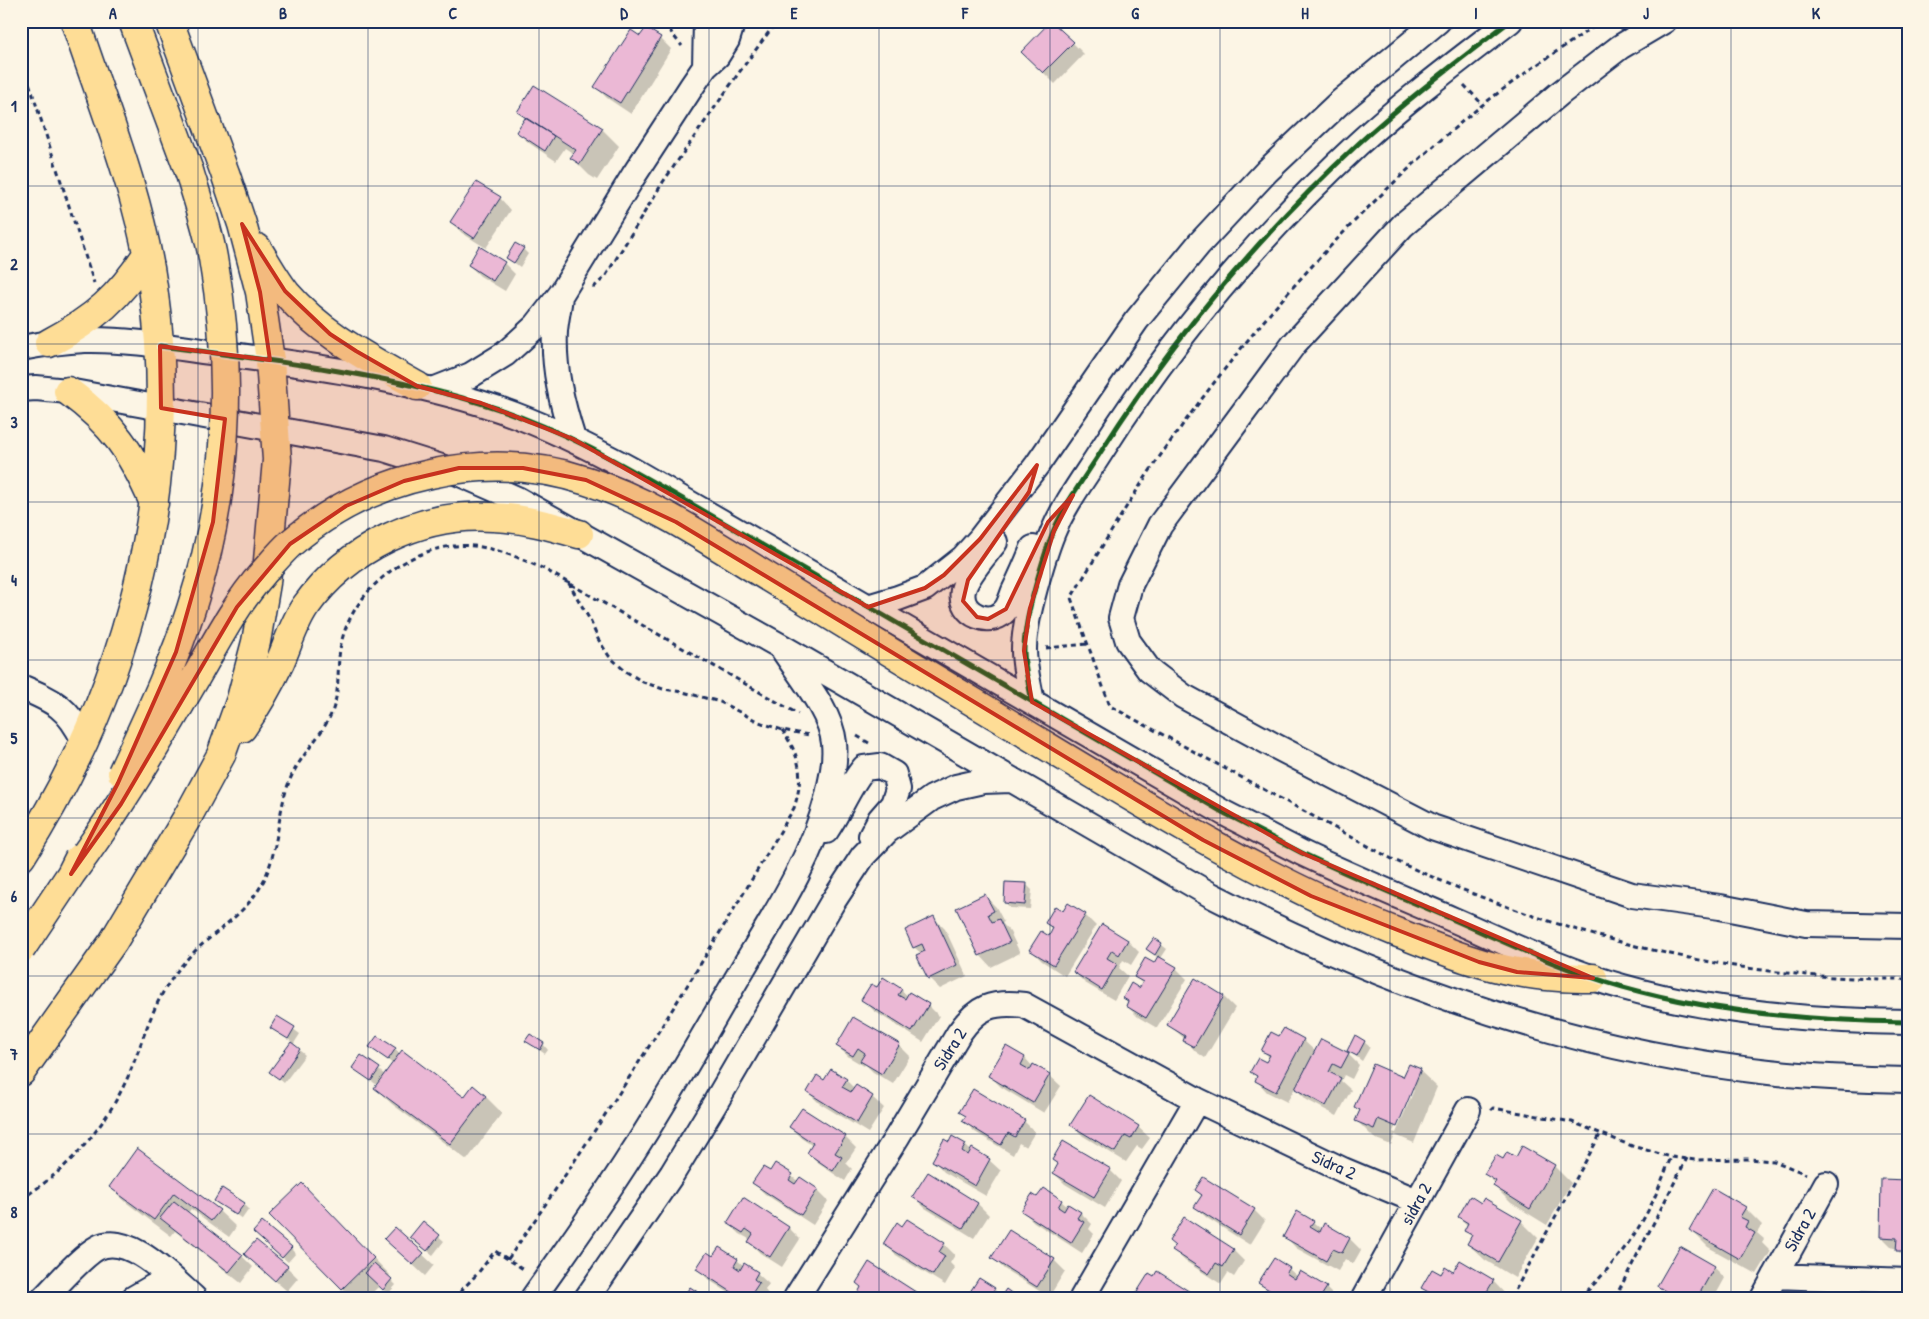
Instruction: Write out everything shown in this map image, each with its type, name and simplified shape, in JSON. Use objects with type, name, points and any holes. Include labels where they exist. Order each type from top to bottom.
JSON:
[{"type":"main road","points":[[21,857],[52,805],[96,715],[129,623],[142,577],[151,529],[161,408],[160,346],[147,254],[126,171],[75,21]]},
{"type":"main road","points":[[71,874],[118,783],[176,652],[191,610],[204,567],[213,522],[220,478],[224,433],[226,388],[224,344],[213,256],[189,171],[133,21]]},
{"type":"main road","points":[[21,1072],[112,942],[188,818],[221,755],[241,699],[256,642],[266,583],[277,460],[270,360],[260,292],[242,224],[169,21]]},
{"type":"main road","points":[[242,224],[285,291],[306,314],[330,334],[425,388]]},
{"type":"main road","points":[[48,343],[73,330],[108,304],[133,277],[147,254]]},
{"type":"main road","points":[[68,391],[92,409],[112,429],[129,451],[154,503]]},
{"type":"main road","points":[[21,949],[121,804],[237,607],[260,576],[290,544],[317,524],[375,491],[440,471],[491,466],[523,468],[586,480],[617,492],[676,522],[1203,840],[1303,892],[1366,920],[1480,962],[1517,972],[1555,977],[1593,978]]},
{"type":"main road","points":[[221,755],[263,695],[304,608],[330,577],[353,558],[404,531],[433,522],[462,518],[492,516],[521,520],[579,534]]},
{"type":"street","points":[[705,67],[706,21]]},
{"type":"street","points":[[425,388],[471,375],[506,354],[536,326],[561,294],[634,175],[705,67],[717,56],[727,40],[733,21]]},
{"type":"street","points":[[868,607],[925,588],[944,575],[962,558],[980,539],[1036,465],[1136,321],[1199,244],[1267,171],[1339,103],[1438,21]]},
{"type":"street","points":[[1032,702],[1024,651],[1030,608],[1040,569],[1054,531],[1073,495],[1122,418],[1175,345],[1232,274],[1293,207],[1358,144],[1427,85],[1510,21]]},
{"type":"street","points":[[1664,21],[1620,47],[1559,94],[1403,225],[1294,344],[1160,525],[1130,585],[1121,618],[1128,641],[1149,670],[1183,696],[1432,827],[1632,895],[1720,907],[1806,924],[1908,926]]},
{"type":"street","points":[[561,294],[555,330],[555,367],[562,404],[573,439]]},
{"type":"street","points":[[21,348],[48,343],[86,340],[130,342],[270,360],[425,388],[490,406],[573,439],[632,470],[1208,804],[1302,853],[1532,954],[1593,978],[1664,997],[1746,1012],[1845,1021],[1908,1022]]},
{"type":"street","points":[[21,388],[68,391],[357,443],[426,461],[485,484],[517,499],[782,647],[1211,895],[1277,929],[1344,959],[1413,986],[1482,1010],[1580,1037],[1696,1062],[1768,1072],[1842,1078],[1908,1080]]},
{"type":"street","points":[[1036,465],[1029,492],[963,590],[963,601],[968,610],[977,617],[988,619],[998,616],[1006,609],[1038,538],[1059,508],[1073,495]]},
{"type":"street","points":[[782,647],[828,721],[834,744],[832,775],[821,820],[810,850]]},
{"type":"street","points":[[21,687],[44,697],[61,708],[75,722],[84,740]]},
{"type":"street","points":[[532,1298],[586,1223],[632,1154],[716,1014],[810,850],[842,805],[854,780],[864,768],[880,766],[894,774],[898,789],[893,804],[880,819],[870,837],[863,856]]},
{"type":"street","points":[[587,1298],[672,1174],[832,903],[863,856],[887,832],[932,798],[956,787],[983,781],[1011,780]]},
{"type":"street","name":"Sidra 2","points":[[796,1298],[959,1033],[970,1018],[986,1007],[1005,1003],[1024,1005],[1197,1100],[1343,1170],[1417,1202]]},
{"type":"street","points":[[1082,1298],[1197,1100]]},
{"type":"street","name":"sidra 2","points":[[1364,1298],[1468,1110]]},
{"type":"street","name":"Sidra 2","points":[[1763,1298],[1826,1184]]},
{"type":"street","points":[[44,1298],[97,1248],[108,1244],[120,1244],[130,1248],[148,1260],[185,1291]]},
{"type":"street","points":[[135,1296],[148,1260]]},
{"type":"street","name":"Sidra 2","points":[[1775,1276],[1908,1281]]},
{"type":"street","points":[[135,1296],[153,1287],[185,1291]]},
{"type":"path","points":[[561,294],[585,292],[592,289],[605,278],[663,182],[777,21]]},
{"type":"path","points":[[21,58],[90,273],[98,292],[108,304]]},
{"type":"path","points":[[21,1199],[53,1176],[90,1139],[120,1096],[148,1022],[170,981],[202,944],[238,915],[263,882],[272,862],[283,800],[290,780],[332,712],[338,685],[341,644],[349,621],[361,601],[377,583],[395,568],[432,550],[452,547],[472,546],[510,554],[568,582],[755,688],[832,735]]},
{"type":"path","points":[[568,582],[590,620],[598,639],[610,656],[625,671],[643,682],[662,689],[683,692],[720,702],[759,722],[782,730],[807,735],[852,734],[877,748]]},
{"type":"path","points":[[1110,706],[1392,859],[1439,881],[1535,918],[1632,945],[1732,966],[1846,977],[1908,979]]},
{"type":"path","points":[[454,1298],[478,1273],[495,1251],[508,1259],[644,1056],[794,808],[799,792],[798,759],[792,744],[782,730]]},
{"type":"path","points":[[1468,1110],[1486,1119],[1493,1108],[1572,1122],[1632,1146],[1671,1157],[1774,1161],[1794,1168],[1826,1184]]},
{"type":"path","points":[[1511,1298],[1601,1134]]},
{"type":"path","points":[[1580,1298],[1620,1256],[1637,1230],[1653,1202],[1671,1157]]},
{"type":"path","points":[[1615,1298],[1687,1158]]},
{"type":"highlighted area","points":[[242,224],[285,291],[330,334],[356,351],[417,386],[481,403],[573,439],[868,607],[925,588],[944,575],[980,539],[1037,465],[1029,492],[968,580],[963,601],[977,617],[988,619],[1006,609],[1048,522],[1073,495],[1054,531],[1030,608],[1024,651],[1032,702],[1302,853],[1593,978],[1517,972],[1479,962],[1311,896],[1203,840],[676,522],[586,480],[523,468],[459,468],[404,481],[346,506],[290,544],[237,607],[121,804],[71,874],[118,783],[176,652],[213,522],[225,419],[161,408],[160,346],[270,360],[260,292]]},
{"type":"building","points":[[1051,21],[1074,42],[1043,73],[1021,52]]},
{"type":"building","points":[[646,28],[661,37],[620,103],[594,87],[631,30],[640,36]]},
{"type":"building","points":[[534,85],[603,128],[580,164],[570,158],[576,150],[517,112]]},
{"type":"building","points":[[525,118],[554,136],[545,151],[516,132]]},
{"type":"building","points":[[476,182],[501,197],[474,238],[450,222]]},
{"type":"building","points":[[515,243],[524,248],[514,263],[506,258]]},
{"type":"building","points":[[479,246],[505,262],[493,281],[468,265]]},
{"type":"building","points":[[1005,882],[1027,883],[1025,905],[1004,903]]},
{"type":"building","points":[[985,894],[994,911],[988,914],[992,922],[999,919],[1010,942],[979,956],[956,908]]},
{"type":"building","points":[[1068,903],[1086,914],[1054,965],[1029,950],[1041,931],[1049,936],[1053,928],[1045,923],[1055,906],[1063,911]]},
{"type":"building","points":[[934,916],[957,965],[928,979],[916,955],[925,951],[922,944],[913,948],[905,930]]},
{"type":"building","points":[[1102,924],[1128,940],[1119,955],[1112,950],[1107,958],[1117,964],[1102,990],[1073,972]]},
{"type":"building","points":[[1154,938],[1162,943],[1155,955],[1146,949]]},
{"type":"building","points":[[1158,956],[1177,967],[1146,1018],[1126,1006],[1128,1001],[1123,998],[1131,983],[1139,988],[1143,982],[1134,977],[1145,958],[1154,963]]},
{"type":"building","points":[[883,977],[902,989],[898,995],[905,999],[909,992],[929,1004],[912,1032],[861,1000],[871,984],[877,987]]},
{"type":"building","points":[[1195,978],[1224,996],[1194,1047],[1183,1041],[1185,1036],[1167,1025]]},
{"type":"building","points":[[277,1016],[295,1027],[288,1039],[270,1028]]},
{"type":"building","points":[[853,1017],[900,1044],[882,1074],[860,1061],[865,1053],[858,1048],[853,1056],[836,1046]]},
{"type":"building","points":[[1284,1028],[1304,1039],[1276,1092],[1255,1081],[1257,1076],[1250,1072],[1258,1058],[1266,1062],[1270,1055],[1261,1051],[1271,1032],[1279,1036]]},
{"type":"building","points":[[530,1034],[544,1043],[540,1050],[525,1041]]},
{"type":"building","points":[[1355,1035],[1365,1041],[1357,1056],[1347,1051]]},
{"type":"building","points":[[377,1036],[396,1048],[388,1060],[369,1047]]},
{"type":"building","points":[[1321,1039],[1349,1053],[1341,1068],[1333,1064],[1329,1072],[1341,1078],[1326,1106],[1295,1089]]},
{"type":"building","points":[[291,1042],[300,1049],[279,1079],[269,1072]]},
{"type":"building","points":[[1006,1046],[1025,1057],[1021,1065],[1030,1070],[1033,1064],[1050,1074],[1033,1103],[988,1076]]},
{"type":"building","points":[[402,1050],[464,1097],[473,1085],[486,1096],[450,1144],[374,1088]]},
{"type":"building","points":[[361,1055],[380,1068],[371,1081],[352,1068]]},
{"type":"building","points":[[1373,1064],[1403,1077],[1409,1064],[1421,1069],[1397,1127],[1378,1119],[1374,1129],[1355,1121],[1360,1110],[1354,1107]]},
{"type":"building","points":[[831,1069],[847,1079],[842,1087],[851,1092],[856,1085],[873,1096],[857,1123],[807,1092],[817,1075],[824,1080]]},
{"type":"building","points":[[973,1089],[1025,1120],[1015,1137],[1008,1133],[1001,1145],[962,1121],[966,1116],[959,1112]]},
{"type":"building","points":[[1089,1095],[1139,1126],[1131,1139],[1125,1136],[1115,1152],[1070,1125]]},
{"type":"building","points":[[802,1108],[846,1136],[835,1153],[842,1157],[833,1171],[807,1153],[813,1143],[789,1127]]},
{"type":"building","points":[[952,1136],[966,1144],[962,1151],[968,1155],[972,1148],[990,1159],[975,1186],[932,1161],[944,1139],[949,1142]]},
{"type":"building","points":[[1063,1141],[1111,1169],[1094,1197],[1053,1173],[1058,1164],[1052,1160]]},
{"type":"building","points":[[1522,1146],[1555,1165],[1530,1209],[1493,1186],[1496,1181],[1484,1174],[1496,1155],[1503,1159],[1507,1152],[1516,1157]]},
{"type":"building","points":[[137,1148],[220,1210],[211,1221],[174,1193],[154,1220],[109,1187]]},
{"type":"building","points":[[775,1163],[793,1174],[789,1180],[795,1184],[800,1177],[818,1189],[801,1215],[752,1183],[763,1167],[770,1171]]},
{"type":"building","points":[[928,1172],[978,1203],[963,1228],[912,1197]]},
{"type":"building","points":[[1203,1177],[1255,1209],[1239,1235],[1194,1207],[1202,1195],[1195,1190]]},
{"type":"building","points":[[1881,1179],[1908,1180],[1908,1251],[1896,1251],[1897,1238],[1880,1237]]},
{"type":"building","points":[[302,1183],[374,1258],[342,1289],[269,1215]]},
{"type":"building","points":[[222,1188],[245,1203],[236,1215],[214,1201]]},
{"type":"building","points":[[1044,1188],[1062,1200],[1058,1207],[1064,1211],[1068,1204],[1081,1212],[1077,1218],[1084,1222],[1071,1243],[1021,1211],[1032,1194],[1037,1197]]},
{"type":"building","points":[[1713,1188],[1746,1207],[1740,1217],[1748,1221],[1745,1227],[1755,1233],[1740,1259],[1689,1230]]},
{"type":"building","points":[[1470,1196],[1481,1203],[1484,1198],[1522,1220],[1498,1262],[1467,1244],[1472,1235],[1464,1231],[1468,1223],[1458,1217]]},
{"type":"building","points":[[743,1197],[789,1227],[770,1257],[748,1242],[753,1234],[746,1229],[743,1233],[727,1223]]},
{"type":"building","points":[[174,1201],[243,1255],[229,1272],[160,1218]]},
{"type":"building","points":[[1297,1211],[1314,1221],[1310,1226],[1320,1232],[1324,1223],[1350,1238],[1342,1253],[1333,1249],[1326,1261],[1283,1237]]},
{"type":"building","points":[[1184,1217],[1234,1249],[1223,1267],[1216,1263],[1209,1274],[1172,1250],[1175,1246],[1169,1241]]},
{"type":"building","points":[[907,1219],[945,1243],[939,1252],[945,1256],[933,1275],[883,1244],[897,1222],[902,1226]]},
{"type":"building","points":[[423,1221],[440,1235],[427,1251],[410,1237]]},
{"type":"building","points":[[262,1222],[292,1247],[282,1258],[253,1232]]},
{"type":"building","points":[[395,1227],[424,1253],[413,1265],[384,1239]]},
{"type":"building","points":[[1009,1230],[1055,1259],[1037,1287],[991,1258]]},
{"type":"building","points":[[256,1240],[288,1266],[275,1281],[244,1254]]},
{"type":"building","points":[[1680,1246],[1715,1266],[1697,1298],[1664,1298],[1667,1292],[1657,1286]]},
{"type":"building","points":[[719,1247],[738,1259],[734,1266],[740,1270],[744,1263],[758,1272],[754,1279],[759,1283],[749,1298],[741,1298],[696,1269],[707,1252],[713,1256]]},
{"type":"building","points":[[1274,1258],[1290,1268],[1286,1273],[1295,1279],[1300,1271],[1327,1287],[1320,1298],[1315,1298],[1311,1295],[1309,1298],[1282,1298],[1258,1283]]},
{"type":"building","points":[[1460,1260],[1494,1280],[1483,1298],[1432,1298],[1434,1295],[1421,1288],[1432,1269],[1441,1274],[1445,1267],[1453,1272]]},
{"type":"building","points":[[869,1262],[919,1294],[917,1298],[861,1298],[857,1295],[861,1287],[856,1283]]},
{"type":"building","points":[[374,1263],[392,1279],[383,1290],[365,1273]]},
{"type":"building","points":[[1157,1271],[1195,1295],[1193,1298],[1145,1298],[1137,1292],[1149,1273],[1154,1276]]},
{"type":"building","points":[[979,1278],[995,1288],[992,1293],[1000,1298],[966,1298]]},
{"type":"building","points":[[690,1287],[707,1298],[682,1298]]},
{"type":"building","points":[[1006,1289],[1018,1298],[1000,1298]]},
{"type":"cycle path","points":[[1032,702],[1025,663],[1026,624],[1044,557],[1063,511],[1129,408],[1188,328],[1287,214],[1358,144],[1432,81],[1510,21]]},
{"type":"cycle path","points":[[160,346],[321,368],[401,383],[441,392],[509,412],[564,435],[669,491],[1224,813],[1302,853],[1516,948],[1559,965],[1623,987],[1658,996],[1729,1009],[1836,1020],[1908,1022]]}]
